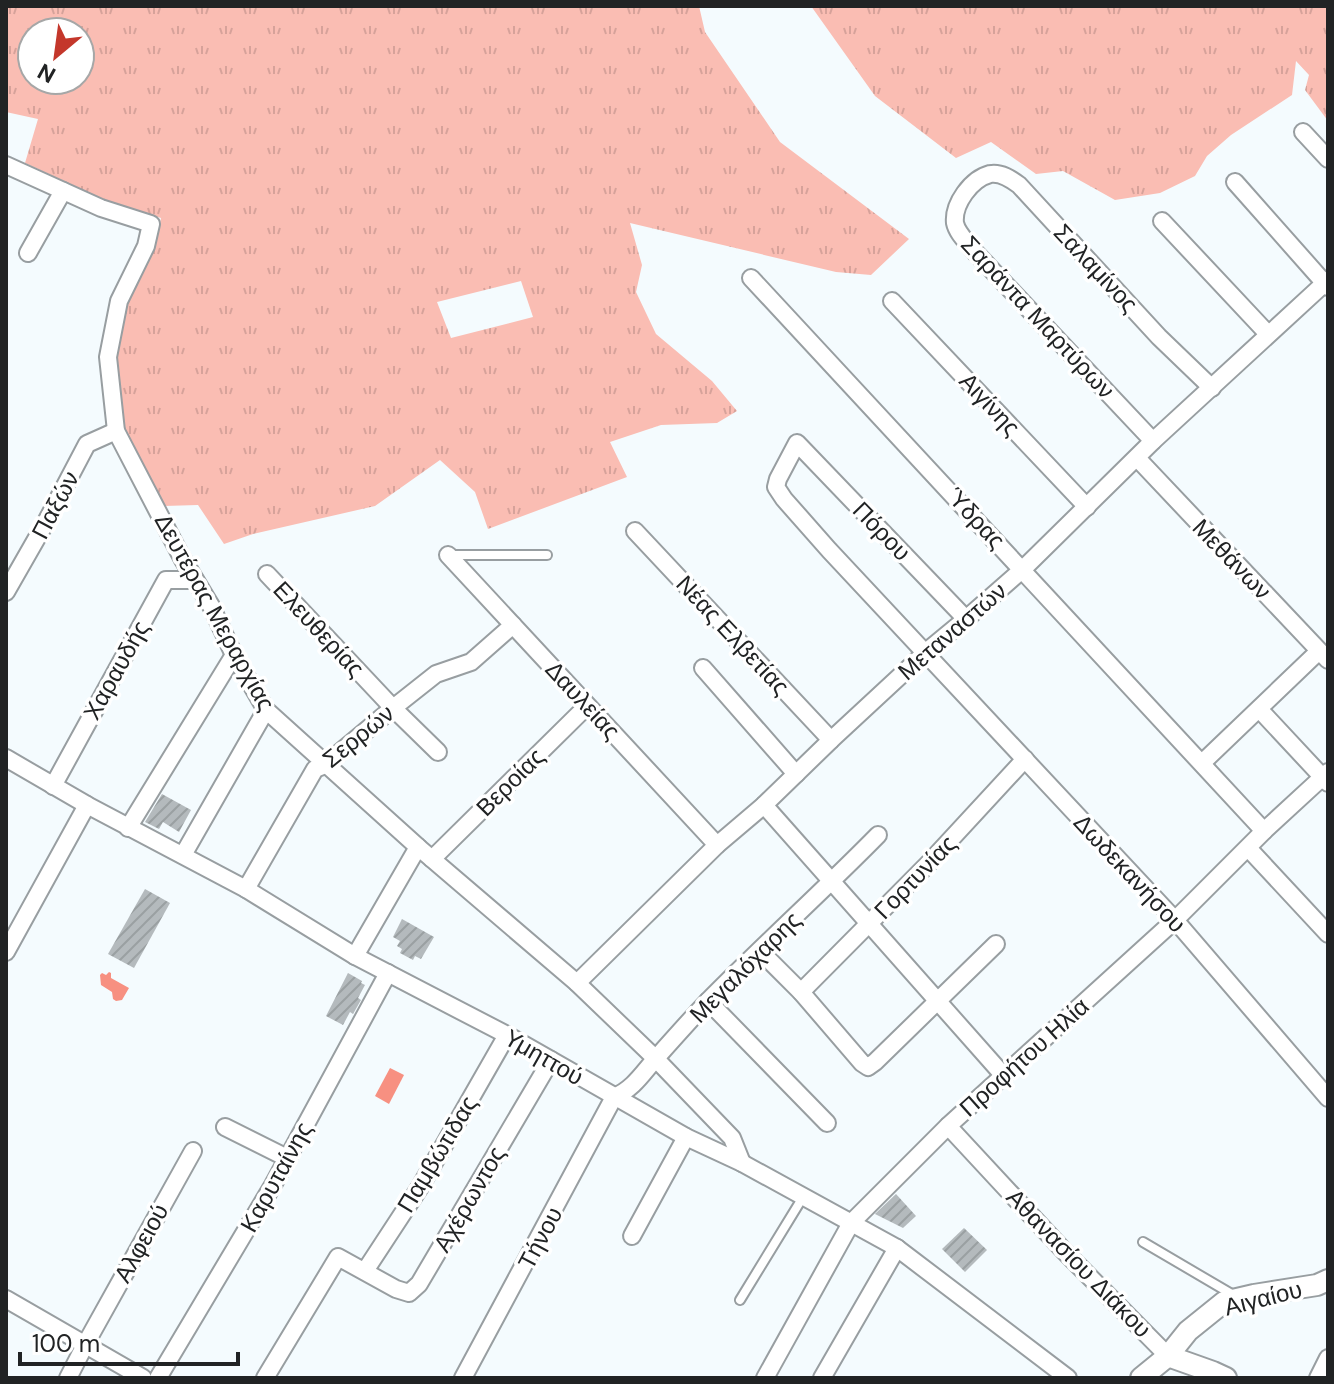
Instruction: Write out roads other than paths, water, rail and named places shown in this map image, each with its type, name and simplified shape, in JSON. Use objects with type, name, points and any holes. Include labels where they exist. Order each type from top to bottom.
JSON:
[{"type":"street","points":[[1303,132],[1328,159]]},
{"type":"street","name":"Δευτέρας Μεραρχίας","points":[[6,165],[101,208],[151,224],[146,246],[119,301],[108,357],[116,431],[266,710],[418,847],[577,983],[732,1138],[742,1163]]},
{"type":"street","name":"Σαλαμίνος","points":[[972,185],[990,174],[1006,175],[1019,185],[1159,337],[1212,388]]},
{"type":"street","points":[[1235,182],[1327,283]]},
{"type":"street","name":"Σαράντα Μαρτύρων","points":[[972,185],[955,208],[956,227],[973,250],[1153,441]]},
{"type":"street","points":[[28,253],[63,191]]},
{"type":"street","points":[[1162,221],[1268,334]]},
{"type":"street","name":"Ύδρας","points":[[751,278],[1264,831]]},
{"type":"street","name":"Μεταναστών","points":[[577,983],[717,845],[764,805],[926,652],[1023,569],[1153,441],[1327,283]]},
{"type":"street","name":"Αιγίνης","points":[[892,301],[1087,507]]},
{"type":"street","name":"Παξών","points":[[6,592],[87,444],[116,431]]},
{"type":"street","name":"Πόρου","points":[[797,443],[966,619]]},
{"type":"street","name":"Δωδεκανήσου","points":[[797,443],[776,487],[784,499],[1175,920],[1328,1098]]},
{"type":"street","name":"Μεθάνων","points":[[1137,458],[1324,655]]},
{"type":"street","name":"Νέας Ελβετίας","points":[[635,531],[831,740]]},
{"type":"street","name":"Δαυλείας","points":[[448,555],[717,845]]},
{"type":"street","name":"Ελευθερίας","points":[[267,574],[438,752]]},
{"type":"street","name":"Χαραυδής","points":[[53,786],[166,580],[195,580]]},
{"type":"street","name":"Σερρών","points":[[246,889],[315,769],[325,765],[436,674],[471,662],[513,625]]},
{"type":"street","points":[[128,828],[234,655]]},
{"type":"street","points":[[1202,763],[1259,709],[1324,655]]},
{"type":"street","points":[[703,668],[796,774]]},
{"type":"street","name":"Βεροίας","points":[[432,859],[587,706]]},
{"type":"street","points":[[1259,709],[1326,778]]},
{"type":"street","points":[[183,855],[266,710]]},
{"type":"street","name":"Υμηττού","points":[[6,758],[128,828],[246,889],[411,987],[507,1035],[686,1137],[742,1163],[897,1248],[1068,1378]]},
{"type":"street","name":"Γορτυνίας","points":[[801,992],[928,864],[1025,759]]},
{"type":"street","name":"Προφήτου Ηλία","points":[[765,1378],[851,1223],[948,1126],[1175,920],[1264,831],[1326,778]]},
{"type":"street","points":[[6,952],[87,805]]},
{"type":"street","points":[[764,805],[1004,1076]]},
{"type":"street","name":"Μεγαλόχαρης","points":[[614,1097],[633,1086],[708,1001],[878,835]]},
{"type":"street","points":[[355,956],[418,847]]},
{"type":"street","points":[[1248,848],[1328,934]]},
{"type":"street","points":[[760,951],[868,1067],[996,944]]},
{"type":"street","name":"Καρυταίνης","points":[[158,1378],[273,1185],[388,973]]},
{"type":"street","points":[[708,1001],[827,1123]]},
{"type":"street","name":"Παμβώτιδας","points":[[365,1271],[420,1187],[507,1035]]},
{"type":"street","name":"Αχέρωντος","points":[[365,1271],[409,1293],[419,1284],[551,1060]]},
{"type":"street","name":"Τήνου","points":[[463,1378],[614,1097]]},
{"type":"street","name":"Αθανασίου Διάκου","points":[[948,1126],[1065,1252],[1168,1356],[1216,1376]]},
{"type":"street","points":[[225,1127],[287,1158]]},
{"type":"street","points":[[632,1236],[686,1137]]},
{"type":"street","name":"Αλφειού","points":[[68,1378],[193,1151]]},
{"type":"street","points":[[822,1378],[897,1248]]},
{"type":"street","points":[[265,1378],[338,1257],[365,1271]]},
{"type":"street","name":"Αιγαίου","points":[[1141,1378],[1168,1356],[1200,1319],[1224,1302],[1317,1285],[1328,1280]]},
{"type":"street","points":[[6,1299],[143,1378]]},
{"type":"street","points":[[1318,1378],[1328,1358]]},
{"type":"lane","points":[[448,555],[547,555]]},
{"type":"lane","points":[[740,1300],[804,1197]]},
{"type":"lane","points":[[1143,1242],[1239,1298]]}]
